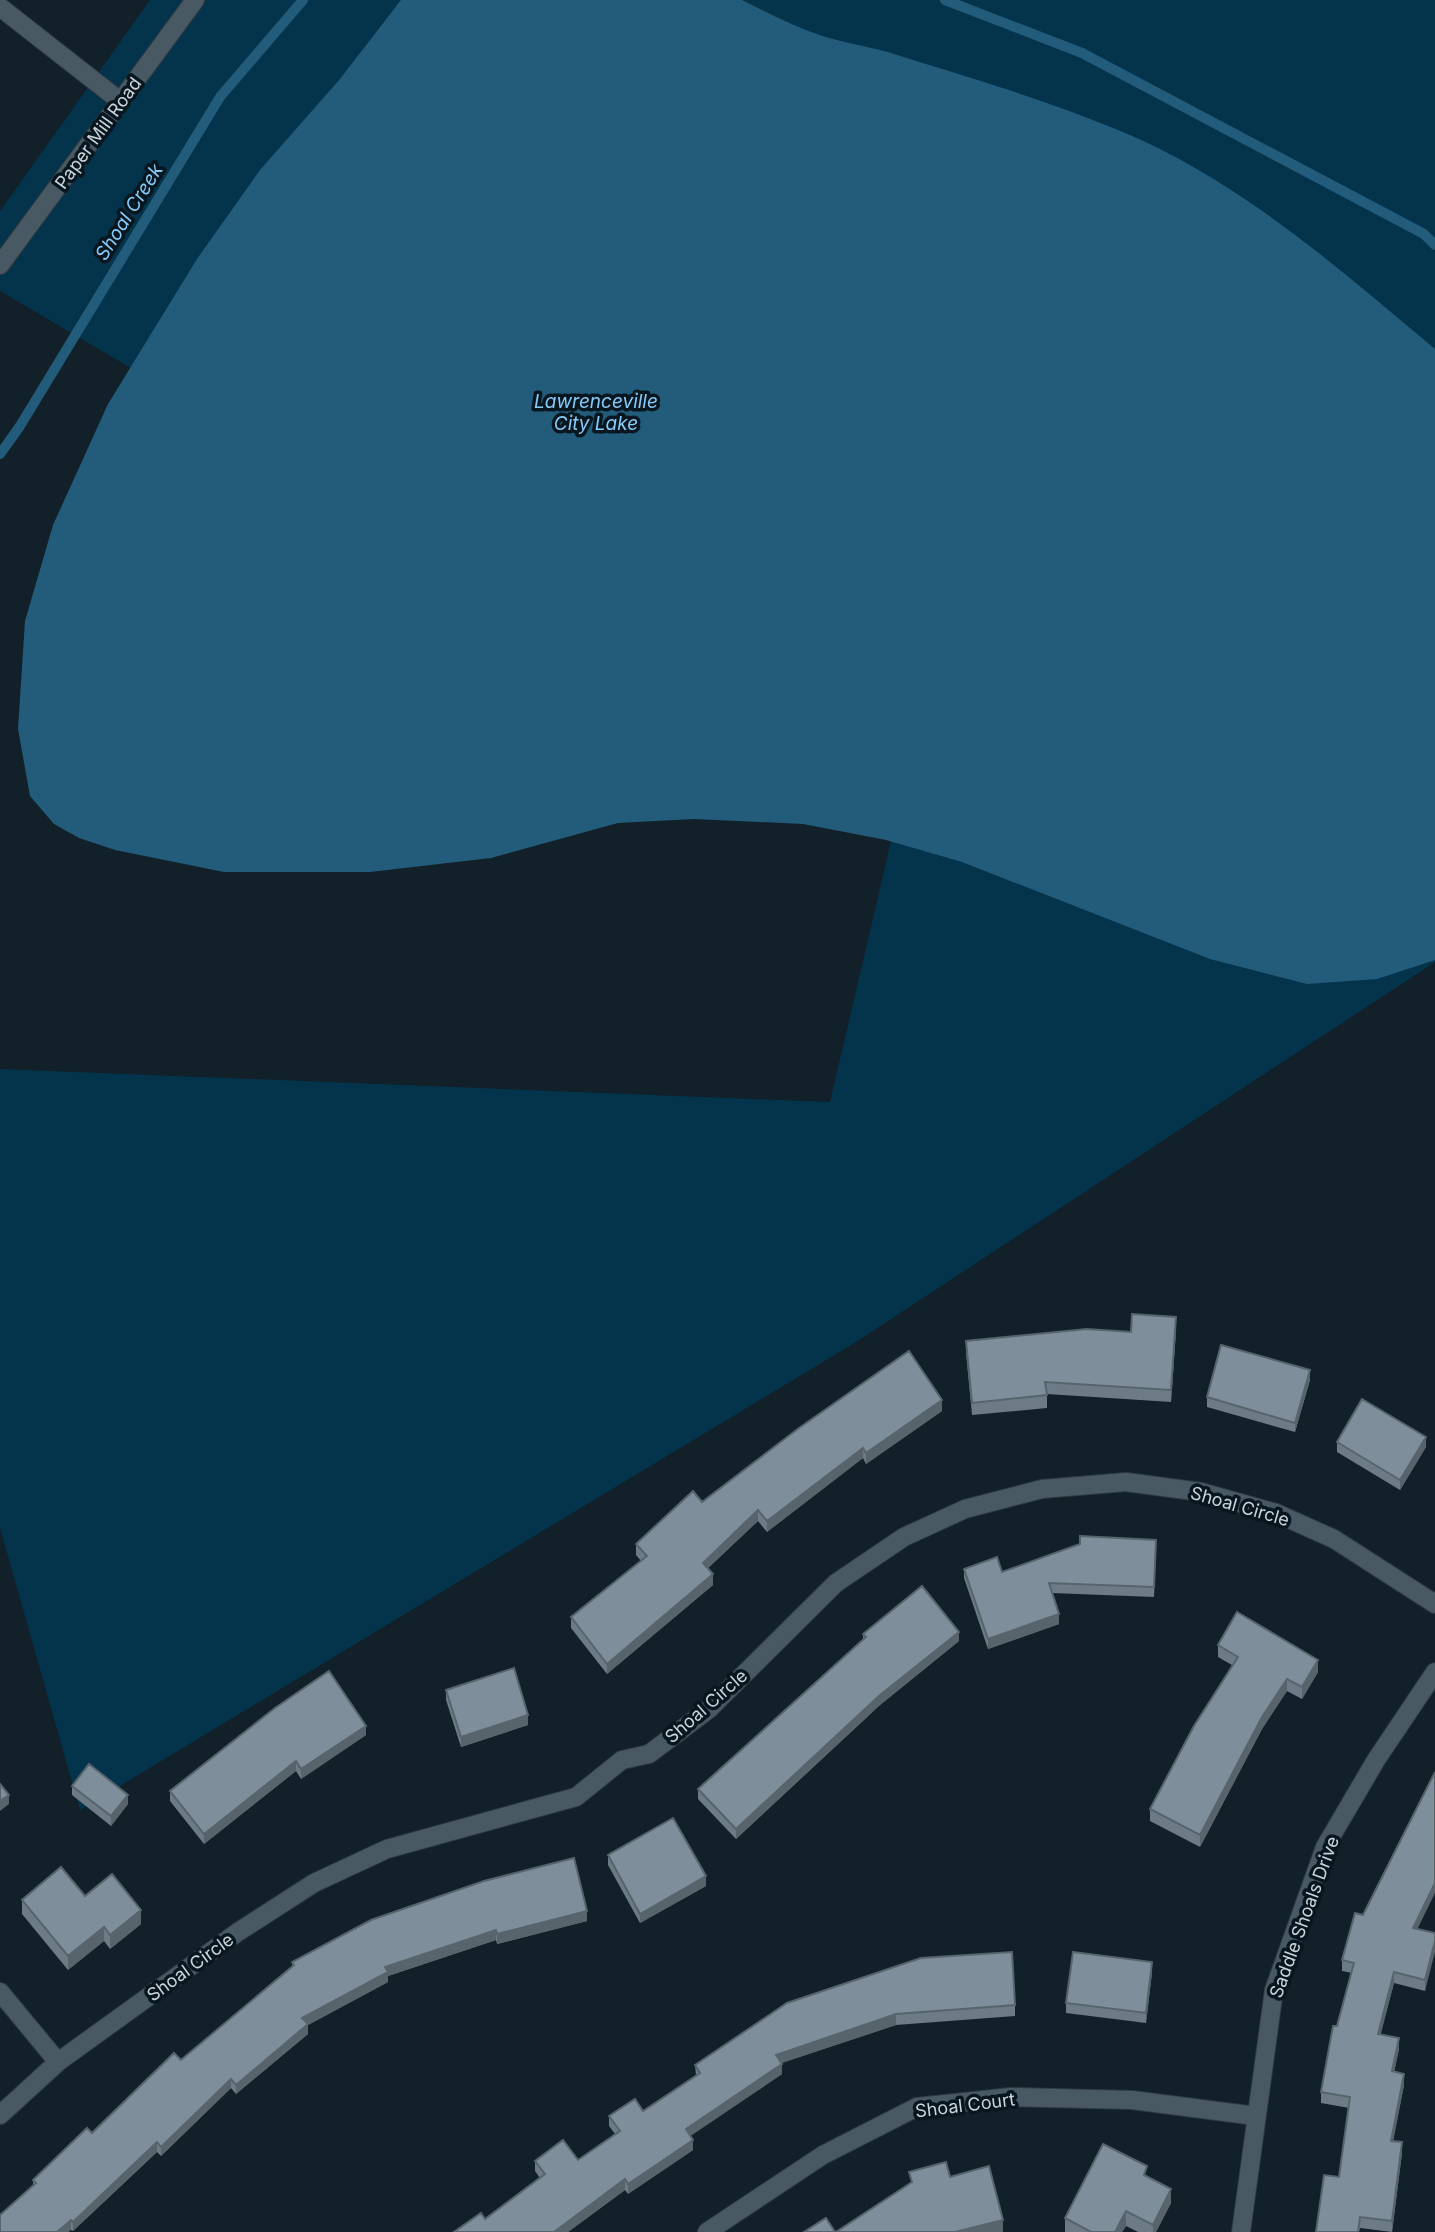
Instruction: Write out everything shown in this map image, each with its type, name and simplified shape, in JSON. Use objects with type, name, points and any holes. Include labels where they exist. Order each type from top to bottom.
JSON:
[{"type":"street","name":"Paper Mill Road","points":[[0,265],[195,0]]},
{"type":"street","points":[[0,7],[120,102]]},
{"type":"street","name":"Shoal Circle","points":[[0,2115],[58,2062],[238,1931],[314,1883],[387,1849],[576,1797],[622,1760],[649,1754],[709,1709],[836,1583],[904,1537],[965,1509],[1042,1489],[1126,1482],[1201,1492],[1276,1513],[1334,1539],[1435,1604]]},
{"type":"street","name":"Saddle Shoals Drive","points":[[1241,2232],[1274,1990],[1325,1847],[1376,1760],[1435,1672]]},
{"type":"street","points":[[0,1992],[58,2062]]},
{"type":"street","name":"Shoal Court","points":[[707,2232],[823,2155],[918,2107],[1011,2097],[1132,2100],[1256,2116]]},
{"type":"shaded area","points":[[150,0],[1435,0],[1435,962],[856,1342],[80,1810],[0,1528],[0,1069],[830,1102],[975,483],[136,371],[0,291],[0,211]]},
{"type":"water","name":"Lawrenceville City Lake","points":[[401,0],[742,0],[818,34],[891,53],[1034,98],[1118,130],[1204,173],[1285,227],[1435,349],[1435,960],[1377,979],[1307,984],[1210,959],[962,862],[886,840],[803,824],[694,819],[618,823],[491,858],[370,872],[224,872],[115,850],[79,838],[54,824],[30,796],[18,729],[25,621],[53,525],[108,404],[197,259],[260,170],[340,79]]},
{"type":"building","points":[[1132,1314],[1176,1317],[1171,1390],[1045,1382],[1047,1395],[972,1403],[966,1341],[1087,1329],[1131,1332]]},
{"type":"building","points":[[1221,1345],[1310,1370],[1295,1423],[1207,1397]]},
{"type":"building","points":[[909,1351],[942,1400],[866,1453],[863,1448],[767,1521],[758,1510],[703,1563],[713,1574],[607,1664],[571,1617],[647,1556],[636,1544],[693,1491],[702,1502],[799,1428]]},
{"type":"building","points":[[1362,1399],[1426,1437],[1400,1480],[1337,1442]]},
{"type":"building","points":[[1080,1536],[1156,1540],[1154,1587],[1049,1583],[1059,1614],[988,1639],[964,1569],[997,1557],[1002,1572],[1080,1544]]},
{"type":"building","points":[[922,1586],[959,1632],[880,1695],[736,1829],[698,1789],[866,1637],[863,1634]]},
{"type":"building","points":[[1237,1612],[1318,1660],[1302,1687],[1287,1679],[1262,1717],[1200,1835],[1150,1809],[1194,1726],[1238,1657],[1218,1645]]},
{"type":"building","points":[[514,1668],[528,1715],[461,1737],[446,1690]]},
{"type":"building","points":[[329,1671],[366,1726],[301,1769],[296,1761],[204,1834],[170,1791],[275,1708]]},
{"type":"building","points":[[89,1764],[128,1795],[111,1816],[72,1786]]},
{"type":"building","points":[[1435,1772],[1435,1883],[1413,1928],[1435,1933],[1435,1941],[1425,1980],[1394,1972],[1378,2034],[1399,2038],[1392,2071],[1404,2074],[1391,2141],[1402,2142],[1392,2221],[1360,2217],[1358,2232],[1316,2232],[1324,2175],[1339,2177],[1350,2097],[1321,2092],[1333,2026],[1337,2026],[1354,1963],[1342,1960],[1355,1913],[1363,1915]]},
{"type":"building","points":[[0,1784],[9,1795],[0,1801]]},
{"type":"building","points":[[673,1818],[706,1876],[640,1914],[608,1855]]},
{"type":"building","points":[[574,1858],[587,1911],[497,1934],[496,1930],[385,1967],[388,1972],[302,2018],[308,2024],[236,2085],[231,2079],[161,2147],[157,2142],[73,2222],[71,2220],[57,2232],[0,2232],[0,2215],[36,2183],[33,2180],[87,2128],[92,2133],[174,2053],[181,2060],[294,1965],[292,1962],[371,1920],[484,1881]]},
{"type":"building","points":[[61,1867],[85,1896],[112,1874],[141,1910],[110,1935],[104,1927],[68,1956],[22,1900]]},
{"type":"building","points":[[1012,1952],[1015,2005],[896,2014],[776,2055],[782,2064],[686,2129],[693,2140],[628,2184],[625,2179],[554,2232],[454,2232],[481,2213],[485,2219],[545,2174],[535,2161],[563,2140],[578,2160],[620,2131],[609,2116],[635,2099],[643,2111],[700,2073],[695,2065],[787,2003],[921,1958]]},
{"type":"building","points":[[1073,1952],[1152,1962],[1146,2013],[1066,2003]]},
{"type":"building","points":[[1103,2144],[1147,2166],[1144,2175],[1171,2189],[1153,2225],[1126,2211],[1115,2232],[1091,2232],[1065,2218]]},
{"type":"building","points":[[946,2162],[950,2177],[989,2166],[1003,2220],[955,2232],[836,2232],[912,2182],[909,2172]]},
{"type":"building","points":[[826,2218],[835,2232],[804,2232]]},
{"type":"waterway","name":"Shoal Creek","points":[[0,454],[20,426],[220,97],[303,0]]},
{"type":"waterway","points":[[945,0],[1082,53],[1424,234],[1435,245]]}]
